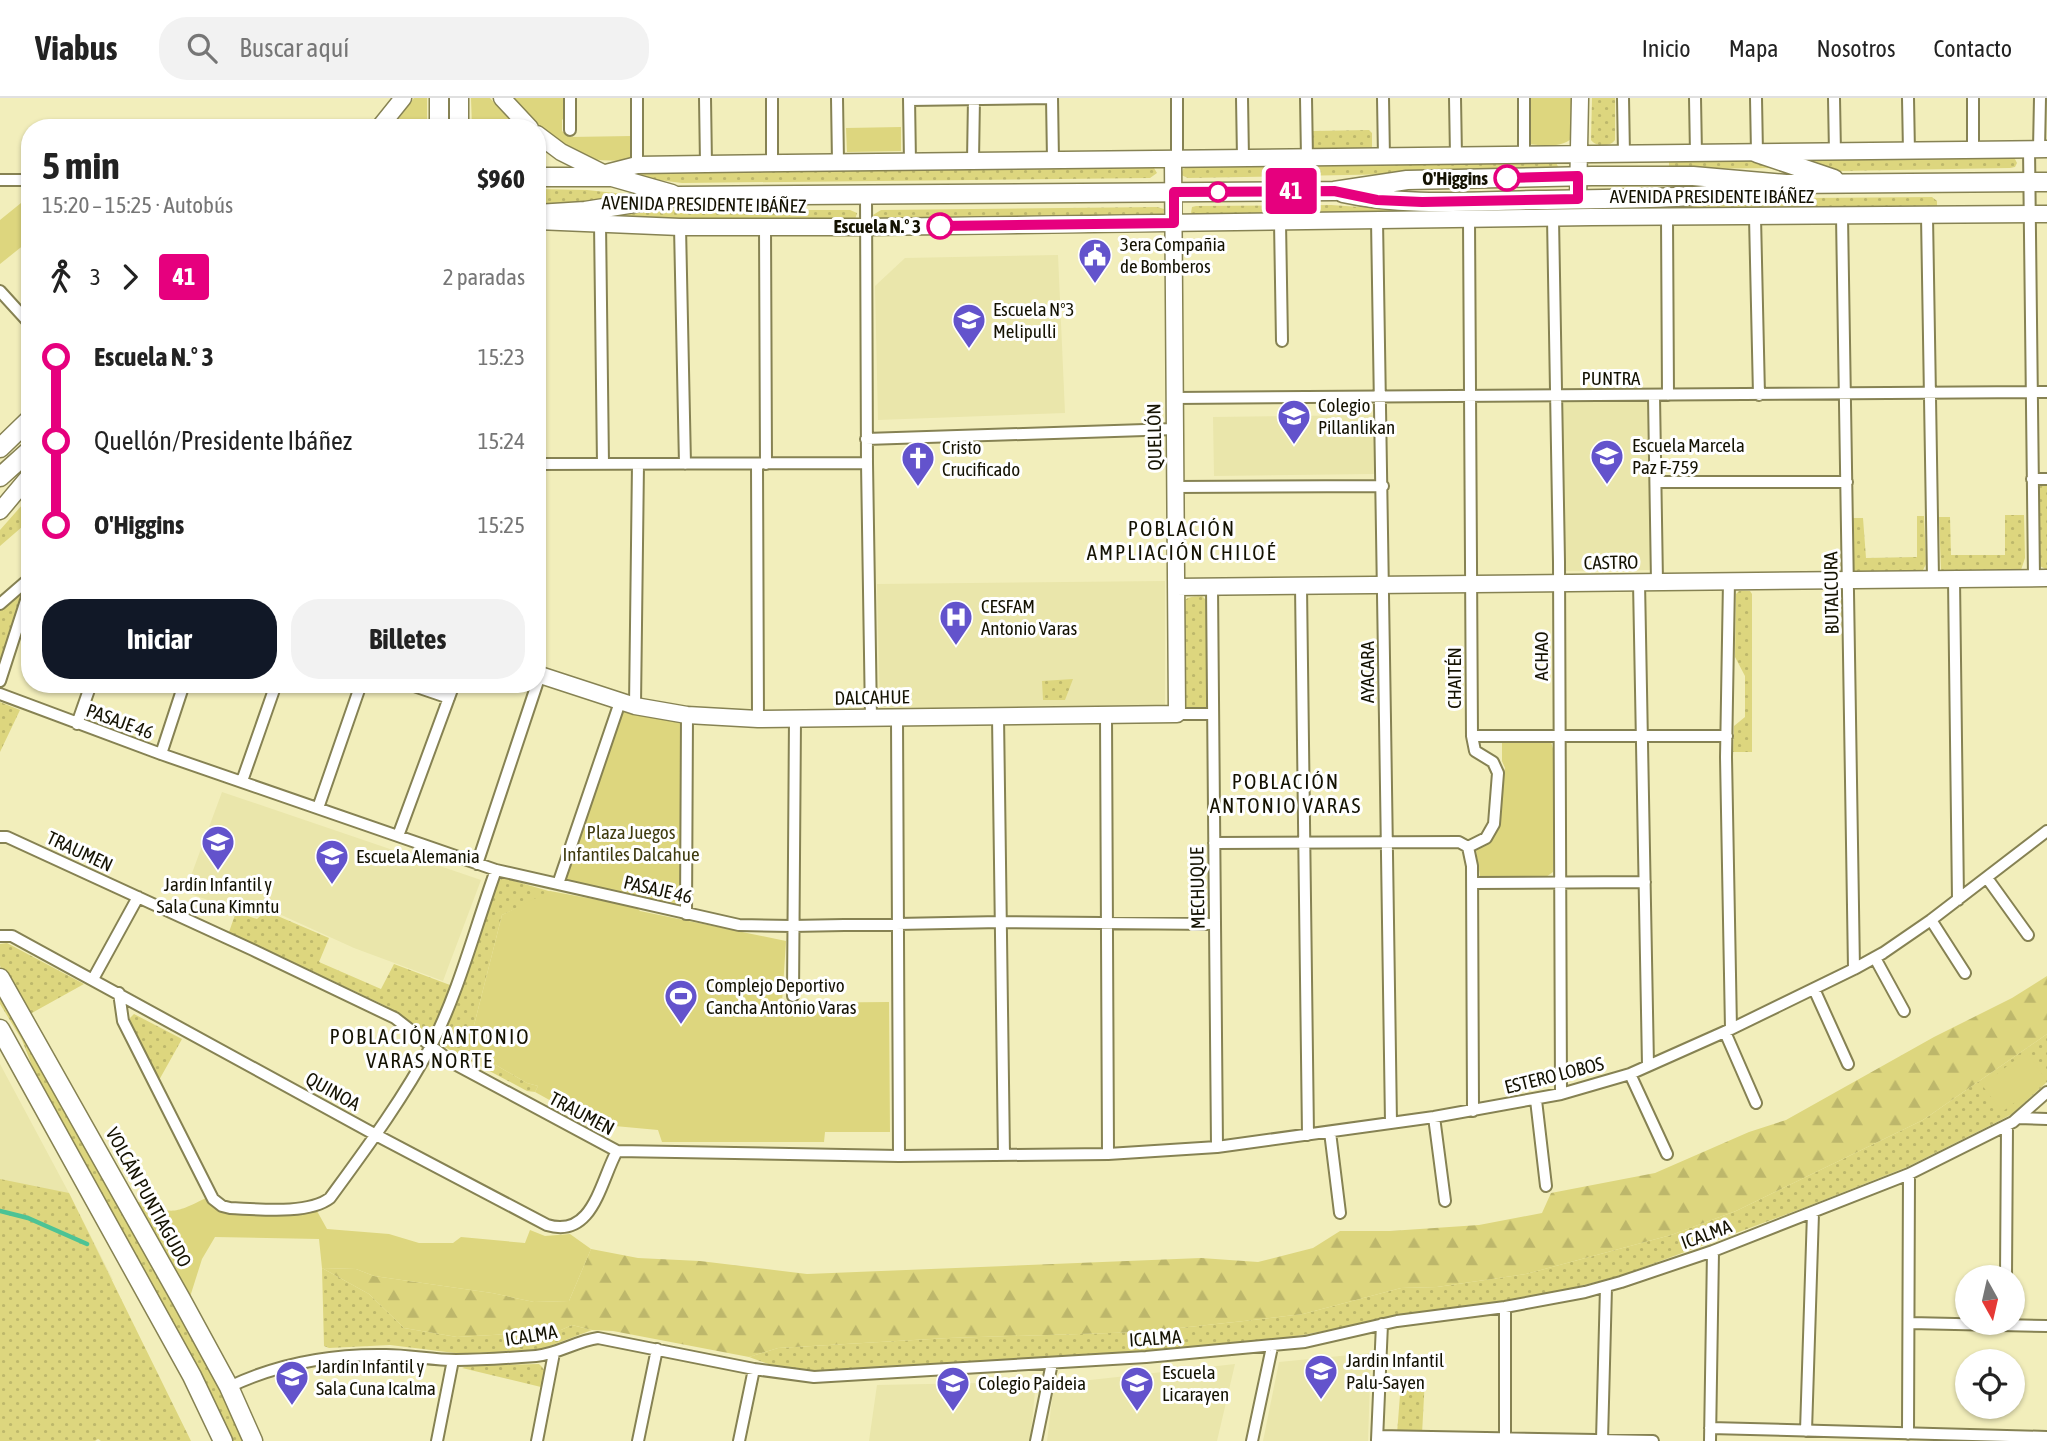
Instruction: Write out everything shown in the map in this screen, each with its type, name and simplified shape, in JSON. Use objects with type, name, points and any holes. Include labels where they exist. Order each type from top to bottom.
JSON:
[{"type":"main road","points":[[439,98],[439,119]]},
{"type":"main road","points":[[459,98],[459,119]]},
{"type":"main road","points":[[1758,153],[1850,184]]},
{"type":"main road","name":"AVENIDA PRESIDENTE IBÁÑEZ","points":[[546,177],[601,176],[679,196]]},
{"type":"main road","name":"AVENIDA PRESIDENTE IBÁÑEZ","points":[[546,213],[585,211],[679,196],[1334,191],[1407,180],[1578,176],[1693,176],[1786,184],[2038,182]]},
{"type":"main road","name":"AVENIDA PRESIDENTE IBÁÑEZ","points":[[1334,191],[1391,201],[1578,199],[1714,195],[1786,184]]},
{"type":"main road","points":[[0,439],[21,425]]},
{"type":"main road","points":[[0,448],[21,427]]},
{"type":"main road","points":[[0,477],[21,458]]},
{"type":"main road","name":"VOLCÁN PUNTIAGUDO","points":[[0,978],[229,1387],[253,1441]]},
{"type":"main road","points":[[0,1028],[192,1376],[223,1441]]},
{"type":"street","points":[[386,119],[403,98]]},
{"type":"street","points":[[502,98],[522,119]]},
{"type":"street","points":[[570,98],[570,130]]},
{"type":"street","points":[[637,98],[637,165]]},
{"type":"street","points":[[705,98],[706,164]]},
{"type":"street","points":[[772,98],[772,163]]},
{"type":"street","points":[[837,98],[838,162]]},
{"type":"street","points":[[973,161],[974,98]]},
{"type":"street","points":[[910,162],[909,99],[974,98],[1052,98],[1052,160]]},
{"type":"street","points":[[1175,159],[1177,98]]},
{"type":"street","points":[[1242,98],[1243,158]]},
{"type":"street","points":[[1307,98],[1307,158]]},
{"type":"street","points":[[1383,98],[1384,157]]},
{"type":"street","points":[[1455,98],[1456,156]]},
{"type":"street","points":[[1524,98],[1524,156]]},
{"type":"street","points":[[1578,199],[1580,98]]},
{"type":"street","points":[[1623,98],[1624,154]]},
{"type":"street","points":[[1695,98],[1696,154]]},
{"type":"street","points":[[1756,98],[1758,153]]},
{"type":"street","points":[[1834,98],[1835,153]]},
{"type":"street","points":[[1908,98],[1909,152]]},
{"type":"street","points":[[1973,98],[1973,151]]},
{"type":"street","points":[[2039,98],[2038,182],[2030,215],[2032,479],[2040,578]]},
{"type":"street","points":[[546,141],[601,176]]},
{"type":"street","name":"AVENIDA PRESIDENTE IBÁÑEZ","points":[[601,176],[637,165],[2038,149]]},
{"type":"street","name":"QUELLÓN","points":[[1175,159],[1177,714]]},
{"type":"street","points":[[0,180],[21,180]]},
{"type":"street","points":[[866,194],[866,439],[871,718]]},
{"type":"street","name":"AVENIDA PRESIDENTE IBÁÑEZ","points":[[546,220],[680,227],[867,227],[2047,214]]},
{"type":"street","name":"BUTALCURA","points":[[1842,216],[1854,969]]},
{"type":"street","points":[[1927,216],[1933,579]]},
{"type":"street","points":[[1667,217],[1668,395]]},
{"type":"street","points":[[1755,217],[1759,395]]},
{"type":"street","name":"ACHAO","points":[[1553,218],[1559,583],[1561,1094]]},
{"type":"street","name":"CHAITÉN","points":[[1468,847],[1486,838],[1494,824],[1498,773],[1493,762],[1475,751],[1472,736],[1469,219]]},
{"type":"street","name":"AYACARA","points":[[1377,220],[1382,398],[1391,1123]]},
{"type":"street","points":[[1280,222],[1282,341]]},
{"type":"street","points":[[600,223],[603,464]]},
{"type":"street","points":[[758,719],[765,226]]},
{"type":"street","points":[[680,227],[685,464]]},
{"type":"street","points":[[0,291],[21,314]]},
{"type":"street","name":"PUNTRA","points":[[1174,398],[2047,392]]},
{"type":"street","points":[[1654,396],[1657,582]]},
{"type":"street","points":[[866,439],[1175,429]]},
{"type":"street","points":[[546,464],[867,463]]},
{"type":"street","points":[[558,884],[627,704],[638,464]]},
{"type":"street","points":[[2032,479],[2047,479]]},
{"type":"street","points":[[1657,482],[1847,482]]},
{"type":"street","points":[[0,511],[21,486]]},
{"type":"street","points":[[1175,487],[1383,486]]},
{"type":"street","name":"CASTRO","points":[[1176,587],[2040,578]]},
{"type":"street","points":[[1954,579],[1958,900]]},
{"type":"street","points":[[1639,582],[1648,1065]]},
{"type":"street","points":[[1730,582],[1727,736],[1728,1030],[1756,1103]]},
{"type":"street","points":[[0,604],[21,586]]},
{"type":"street","points":[[1301,586],[1308,1135]]},
{"type":"street","name":"MECHUQUE","points":[[1212,587],[1217,1147]]},
{"type":"street","points":[[0,681],[21,616]]},
{"type":"street","name":"DALCAHUE","points":[[546,677],[627,704],[687,715],[758,719],[1213,714]]},
{"type":"street","points":[[77,724],[88,693]]},
{"type":"street","points":[[161,754],[181,693]]},
{"type":"street","points":[[242,781],[273,693]]},
{"type":"street","points":[[318,808],[358,693]]},
{"type":"street","points":[[434,693],[449,698]]},
{"type":"street","points":[[397,836],[451,693]]},
{"type":"street","points":[[477,864],[533,693]]},
{"type":"street","name":"PASAJE 46","points":[[0,694],[161,754],[496,870],[747,926],[1001,922],[1215,924]]},
{"type":"street","points":[[686,914],[687,715]]},
{"type":"street","points":[[1106,715],[1108,1154]]},
{"type":"street","points":[[998,716],[1004,1156]]},
{"type":"street","points":[[897,717],[899,1156]]},
{"type":"street","points":[[793,996],[795,718]]},
{"type":"street","points":[[1472,736],[1727,736]]},
{"type":"street","name":"ESTERO LOBOS","points":[[1004,1156],[1108,1154],[1217,1147],[1536,1100],[1630,1074],[1728,1030],[1875,958],[1931,920],[2047,831]]},
{"type":"street","name":"TRAUMEN","points":[[0,837],[7,837],[138,897],[395,1018],[453,1063],[617,1151],[1004,1156]]},
{"type":"street","points":[[1214,843],[1459,842],[1468,847],[1473,883],[1473,1111]]},
{"type":"street","points":[[119,993],[122,1021],[213,1199],[230,1208],[314,1207],[330,1198],[376,1135],[431,1046],[496,870]]},
{"type":"street","points":[[1987,878],[2028,935]]},
{"type":"street","points":[[1473,883],[1645,882]]},
{"type":"street","points":[[93,979],[138,897]]},
{"type":"street","points":[[1931,920],[1965,973]]},
{"type":"street","name":"QUINOA","points":[[0,936],[12,936],[547,1225],[564,1228],[584,1220],[617,1151]]},
{"type":"street","points":[[1875,958],[1904,1011]]},
{"type":"street","points":[[1814,989],[1849,1064]]},
{"type":"street","points":[[1630,1074],[1667,1154]]},
{"type":"street","name":"ICALMA","points":[[229,1387],[275,1370],[325,1358],[387,1354],[453,1360],[554,1353],[583,1340],[598,1338],[754,1369],[800,1376],[831,1377],[1272,1347],[1305,1342],[1417,1317],[1505,1307],[1606,1287],[1713,1251],[1909,1174],[2007,1126],[2047,1092]]},
{"type":"street","points":[[1536,1100],[1546,1186]]},
{"type":"street","points":[[1434,1117],[1445,1201]]},
{"type":"street","points":[[2018,1118],[2047,1119]]},
{"type":"street","points":[[2006,1265],[2007,1126]]},
{"type":"street","points":[[1331,1132],[1340,1213]]},
{"type":"street","points":[[1908,1434],[1909,1174]]},
{"type":"street","points":[[1806,1431],[1813,1213]]},
{"type":"street","points":[[1710,1441],[1713,1251]]},
{"type":"street","points":[[1602,1440],[1606,1287]]},
{"type":"street","points":[[1505,1307],[1505,1438]]},
{"type":"street","points":[[1910,1323],[1955,1323]]},
{"type":"street","points":[[1382,1324],[1377,1439],[1653,1441]]},
{"type":"street","points":[[2025,1324],[2047,1325]]},
{"type":"street","points":[[1252,1441],[1272,1347]]},
{"type":"street","points":[[638,1441],[657,1349]]},
{"type":"street","points":[[537,1441],[554,1353]]},
{"type":"street","points":[[437,1441],[453,1360]]},
{"type":"street","points":[[1036,1441],[1052,1363]]},
{"type":"street","points":[[739,1441],[754,1369]]},
{"type":"street","points":[[1710,1428],[2047,1437]]},
{"type":"shaded area","name":"Escuela N°3 Melipulli","points":[[1058,255],[1065,413],[878,420],[875,286],[905,258]]},
{"type":"shaded area","name":"Escuela Marcela Paz F-759","points":[[1650,400],[1652,570],[1564,571],[1562,401]]},
{"type":"shaded area","name":"Colegio Pillanlikan","points":[[1374,415],[1374,474],[1214,476],[1213,417]]},
{"type":"shaded area","points":[[1165,581],[1165,711],[880,711],[877,584]]},
{"type":"shaded area","name":"Escuela Alemania","points":[[222,792],[481,880],[443,981],[354,948],[266,908],[257,917],[185,892]]},
{"type":"shaded area","points":[[0,1064],[113,1280],[69,1276],[0,1281]]},
{"type":"shaded area","name":"Jardin Infantil Palu-Sayen","points":[[1371,1353],[1368,1441],[1263,1441],[1279,1362]]},
{"type":"shaded area","name":"Escuela Licarayen","points":[[1235,1364],[1217,1441],[1047,1441],[1054,1384]]},
{"type":"shaded area","name":"Colegio Paideia","points":[[1036,1382],[1030,1441],[869,1441],[877,1385]]},
{"type":"green space","points":[[414,98],[427,98],[427,119],[399,119]]},
{"type":"green space","points":[[471,98],[490,98],[509,119],[472,119]]},
{"type":"green space","points":[[511,98],[566,98],[567,115],[562,120],[562,131],[570,137],[631,136],[632,161],[599,160],[577,154],[546,133],[546,119],[532,119]]},
{"type":"green space","points":[[1528,98],[1574,98],[1572,138],[1557,145],[1529,144]]},
{"type":"green space","points":[[1592,98],[1615,98],[1615,140],[1610,144],[1599,145],[1591,140]]},
{"type":"green space","points":[[901,127],[901,151],[847,152],[846,128]]},
{"type":"green space","points":[[1369,130],[1372,133],[1372,150],[1310,151],[1310,133],[1313,131]]},
{"type":"green space","points":[[2014,157],[2017,163],[2010,168],[1839,171],[1821,170],[1785,160]]},
{"type":"green space","points":[[1669,160],[1751,160],[1778,168],[1669,169]]},
{"type":"green space","points":[[1556,163],[1559,168],[1555,171],[1188,178],[1181,175],[1183,169],[1188,167]]},
{"type":"green space","points":[[1154,168],[1157,173],[1150,178],[682,183],[627,176],[627,173]]},
{"type":"green space","points":[[546,189],[634,195],[546,206]]},
{"type":"green space","points":[[1932,197],[1937,201],[1937,210],[1194,217],[1191,213],[1192,207],[1196,206],[1331,205],[1417,211],[1685,205],[1807,198]]},
{"type":"green space","points":[[21,203],[21,247],[0,264],[0,220]]},
{"type":"green space","points":[[1164,209],[1163,217],[877,221],[873,215],[881,210]]},
{"type":"green space","points":[[667,210],[850,210],[857,213],[855,220],[656,222],[621,218],[620,215]]},
{"type":"green space","points":[[2047,484],[2047,570],[2040,566],[2039,487]]},
{"type":"green space","points":[[21,506],[21,528],[0,546],[0,530]]},
{"type":"green space","points":[[2005,515],[2024,515],[2025,558],[2021,570],[1941,570],[1939,517],[1950,517],[1951,555],[2005,555]]},
{"type":"green space","points":[[1917,516],[1924,516],[1926,564],[1923,570],[1852,570],[1849,518],[1863,518],[1866,558],[1917,557]]},
{"type":"green space","points":[[1739,591],[1750,591],[1752,594],[1752,752],[1733,752],[1734,726],[1745,717],[1745,676],[1735,657],[1736,594]]},
{"type":"green space","points":[[21,592],[21,603],[0,668],[0,608]]},
{"type":"green space","points":[[1202,596],[1207,605],[1209,709],[1181,709],[1181,606],[1187,599]]},
{"type":"green space","points":[[1073,679],[1065,700],[1043,700],[1042,681]]},
{"type":"green space","points":[[0,702],[20,710],[0,752]]},
{"type":"green space","name":"Plaza Juegos Infantiles Dalcahue","points":[[623,707],[682,720],[682,906],[563,880]]},
{"type":"green space","points":[[1547,739],[1554,752],[1553,872],[1546,877],[1480,876],[1476,850],[1494,831],[1500,812],[1500,792],[1505,768],[1502,761],[1502,742]]},
{"type":"green space","points":[[504,878],[552,892],[502,915],[468,1049],[527,1083],[538,1086],[535,1092],[527,1091],[439,1044],[419,1027],[386,1006],[229,932],[236,912],[257,919],[266,911],[329,938],[319,962],[381,989],[394,964],[458,988],[497,881]]},
{"type":"green space","name":"Complejo Deportivo Cancha Antonio Varas","points":[[550,891],[636,907],[640,911],[786,941],[782,1003],[889,1002],[890,1132],[825,1132],[824,1142],[662,1142],[658,1130],[593,1124],[535,1092],[538,1086],[527,1083],[468,1049],[502,915]]},
{"type":"green space","points":[[7,943],[84,984],[30,1014],[0,966],[0,944]]},
{"type":"green space","points":[[2047,976],[2047,1034],[1923,1120],[1736,1211],[1671,1235],[1526,1274],[1437,1287],[1401,1288],[1303,1314],[1142,1332],[948,1338],[778,1348],[749,1357],[572,1325],[561,1330],[457,1337],[404,1328],[369,1294],[322,1268],[356,1269],[374,1276],[492,1293],[534,1302],[569,1301],[591,1249],[638,1258],[700,1261],[807,1274],[1201,1258],[1258,1262],[1313,1248],[1340,1231],[1390,1231],[1479,1225],[1542,1213],[1551,1193],[1655,1173],[1749,1132],[1786,1120],[1934,1037],[2012,998]]},
{"type":"green space","points":[[0,992],[220,1387],[244,1441],[232,1441],[178,1332],[36,1076],[22,1040],[0,1004]]},
{"type":"green space","points":[[134,1014],[182,1039],[158,1082],[130,1025],[130,1018]]},
{"type":"green space","points":[[2047,1034],[2047,1082],[2012,1114],[1999,1121],[1907,1167],[1806,1207],[1620,1276],[1552,1293],[1503,1303],[1416,1313],[1272,1341],[1053,1358],[813,1372],[774,1366],[749,1357],[778,1348],[948,1338],[1142,1332],[1303,1314],[1401,1288],[1437,1287],[1526,1274],[1671,1235],[1736,1211],[1923,1120]]},
{"type":"green space","points":[[2026,1052],[2046,1079],[2002,1112],[1982,1085]]},
{"type":"green space","points":[[0,1179],[69,1193],[191,1441],[0,1441]]},
{"type":"green space","points":[[208,1197],[214,1205],[285,1213],[317,1211],[327,1229],[389,1234],[419,1243],[453,1243],[461,1237],[525,1243],[530,1230],[545,1236],[570,1234],[591,1249],[569,1301],[534,1302],[492,1293],[374,1276],[356,1269],[322,1268],[319,1239],[215,1237],[202,1259],[189,1300],[135,1201],[172,1211]]},
{"type":"green space","points":[[322,1268],[369,1294],[404,1328],[457,1337],[561,1330],[572,1325],[592,1330],[542,1349],[455,1353],[390,1345],[329,1348],[324,1346]]},
{"type":"green space","points":[[539,1364],[545,1375],[541,1387],[462,1368],[467,1366]]},
{"type":"green space","points":[[1425,1378],[1422,1434],[1397,1434],[1402,1380]]},
{"type":"waterway","points":[[0,1211],[28,1218],[87,1244]]},
{"type":"bus line","name":"41","points":[[940,226],[1174,223],[1174,192],[1334,191],[1377,200],[1422,202],[1578,199],[1578,176],[1507,178]]},
{"type":"place","name":"O'Higgins","points":[[1507,178]]},
{"type":"place","name":"Escuela N.° 3","points":[[940,226]]},
{"type":"place","name":"3era Compañia de Bomberos","points":[[1095,285]]},
{"type":"place","name":"Escuela N°3 Melipulli","points":[[969,350]]},
{"type":"place","name":"Colegio Pillanlikan","points":[[1294,446]]},
{"type":"place","name":"Escuela Marcela Paz F-759","points":[[1607,486]]},
{"type":"place","name":"Cristo Crucificado","points":[[918,488]]},
{"type":"place","name":"CESFAM Antonio Varas","points":[[956,647]]},
{"type":"place","name":"Jardín Infantil y Sala Cuna Kimntu","points":[[218,872]]},
{"type":"place","name":"Escuela Alemania","points":[[332,886]]},
{"type":"place","name":"Complejo Deportivo Cancha Antonio Varas","points":[[681,1026]]},
{"type":"place","name":"Jardin Infantil Palu-Sayen","points":[[1321,1401]]},
{"type":"place","name":"Jardín Infantil y Sala Cuna Icalma","points":[[292,1407]]},
{"type":"place","name":"Colegio Paideia","points":[[953,1413]]},
{"type":"place","name":"Escuela Licarayen","points":[[1137,1413]]},
{"type":"district","name":"POBLACIÓN AMPLIACIÓN CHILOÉ","points":[[1182,541]]},
{"type":"district","name":"POBLACIÓN ANTONIO VARAS","points":[[1286,794]]},
{"type":"district","name":"POBLACIÓN ANTONIO VARAS NORTE","points":[[430,1049]]}]
